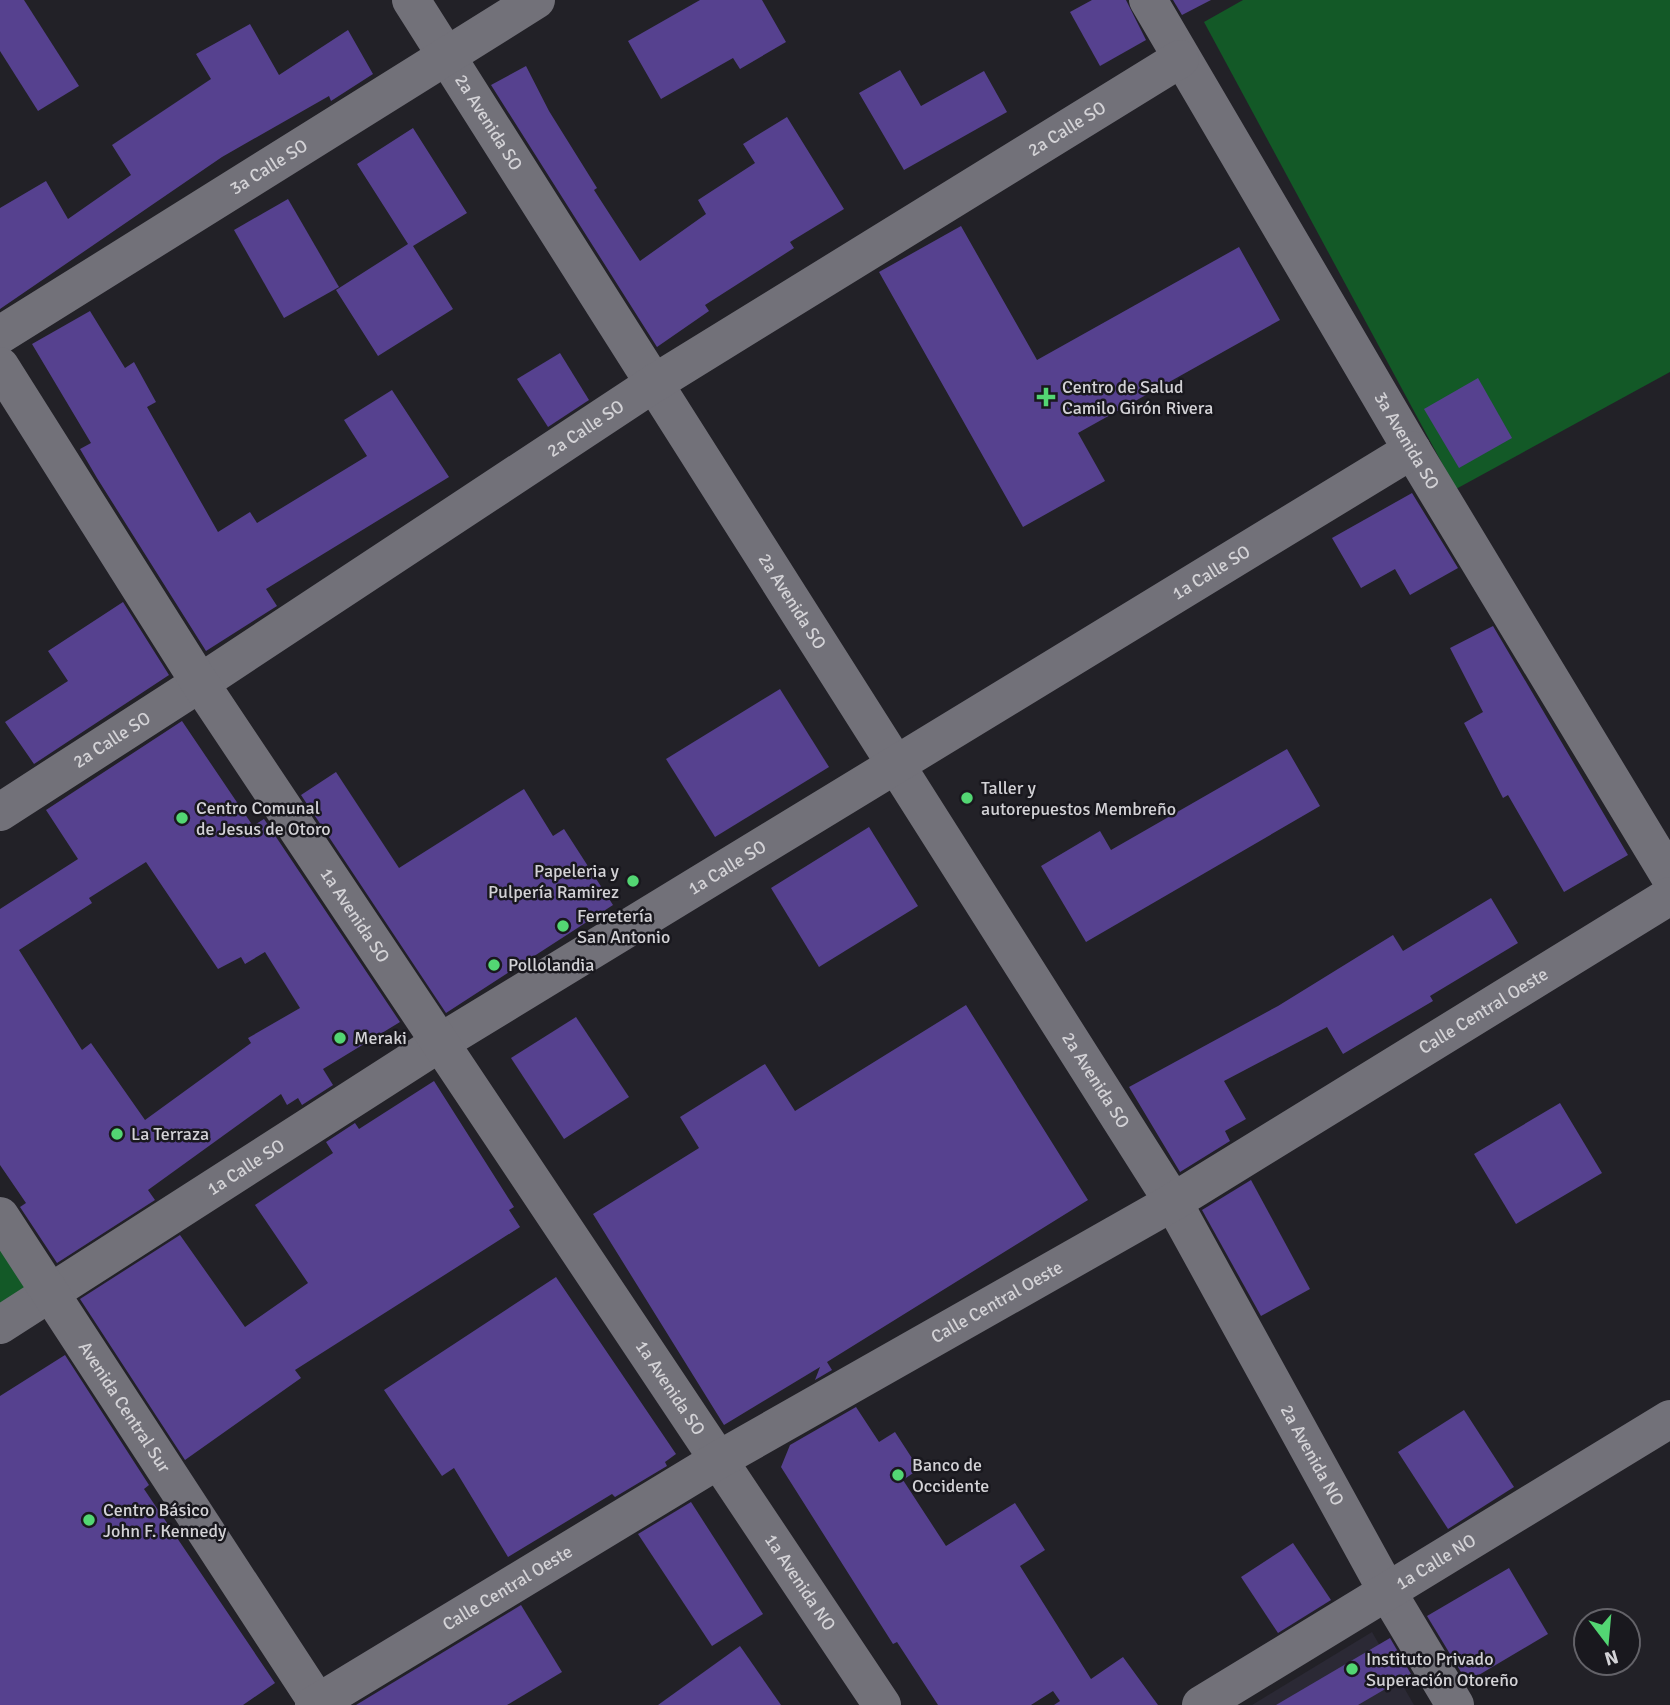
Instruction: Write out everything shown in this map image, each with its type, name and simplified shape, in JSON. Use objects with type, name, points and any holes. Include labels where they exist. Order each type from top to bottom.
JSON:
[{"type":"street","name":"2a Avenida SO","points":[[411,0],[1173,1202]]},
{"type":"street","name":"3a Calle SO","points":[[0,335],[536,0]]},
{"type":"street","name":"3a Avenida SO","points":[[1148,0],[1180,59],[1412,450],[1670,877]]},
{"type":"street","name":"2a Calle SO","points":[[0,812],[200,684],[653,384],[1180,59]]},
{"type":"street","name":"1a Avenida SO","points":[[0,366],[200,684],[720,1460]]},
{"type":"street","name":"1a Calle SO","points":[[0,1325],[50,1296],[441,1042],[1412,450]]},
{"type":"street","name":"Calle Central Oeste","points":[[317,1704],[720,1460],[1173,1202],[1670,896]]},
{"type":"street","name":"2a Avenida NO","points":[[1173,1202],[1388,1593],[1455,1705]]},
{"type":"street","name":"Avenida Central Sur","points":[[0,1216],[317,1704]]},
{"type":"street","name":"1a Calle NO","points":[[1201,1705],[1670,1419]]},
{"type":"street","name":"1a Avenida NO","points":[[720,1460],[882,1705]]},
{"type":"shaded area","name":"Instituto Privado Superación Otoreño","points":[[1372,1632],[1414,1705],[1252,1705]]},
{"type":"green space","points":[[1243,0],[1670,0],[1670,372],[1456,489],[1204,22]]},
{"type":"green space","points":[[0,1240],[34,1294],[0,1314]]},
{"type":"building","points":[[0,0],[24,0],[79,86],[38,111],[0,51]]},
{"type":"building","points":[[700,0],[762,0],[786,42],[740,69],[733,58],[661,99],[628,41]]},
{"type":"building","points":[[1092,0],[1126,0],[1146,40],[1100,66],[1070,12]]},
{"type":"building","points":[[1173,0],[1211,0],[1182,15]]},
{"type":"building","points":[[250,24],[279,75],[348,30],[373,74],[331,101],[329,96],[222,157],[0,309],[0,208],[46,181],[68,219],[131,175],[112,145],[211,79],[196,54]]},
{"type":"building","points":[[526,66],[549,111],[597,188],[594,190],[640,261],[706,214],[698,200],[755,163],[743,144],[787,117],[844,209],[790,242],[794,248],[705,305],[709,311],[657,347],[491,85]]},
{"type":"building","points":[[900,70],[921,106],[984,71],[1007,112],[904,170],[859,93]]},
{"type":"building","points":[[413,128],[467,213],[413,246],[453,309],[378,356],[336,290],[408,244],[357,164]]},
{"type":"building","points":[[288,199],[339,287],[284,318],[234,230]]},
{"type":"building","name":"Centro de Salud Camilo Girón Rivera","points":[[961,226],[1037,360],[1239,247],[1280,320],[1078,433],[1105,481],[1023,527],[879,272]]},
{"type":"building","points":[[90,311],[125,368],[134,362],[156,402],[147,407],[218,532],[250,512],[257,523],[367,456],[344,420],[392,390],[449,477],[266,589],[277,606],[206,651],[80,449],[91,443],[32,344]]},
{"type":"building","points":[[560,353],[589,400],[548,427],[517,379]]},
{"type":"building","points":[[1478,378],[1512,438],[1459,468],[1424,409]]},
{"type":"building","points":[[1412,493],[1458,568],[1410,595],[1395,569],[1361,588],[1332,538]]},
{"type":"building","points":[[123,602],[169,675],[34,764],[5,722],[68,681],[48,651]]},
{"type":"building","points":[[1493,626],[1628,855],[1564,892],[1508,795],[1503,798],[1464,723],[1483,712],[1450,648]]},
{"type":"building","points":[[780,689],[829,767],[715,837],[666,759]]},
{"type":"building","points":[[182,721],[253,826],[264,819],[400,1022],[323,1069],[333,1085],[302,1105],[298,1098],[287,1105],[281,1094],[148,1190],[155,1200],[57,1263],[20,1207],[26,1203],[0,1165],[0,909],[78,859],[46,810]],"holes":[[[146,862],[218,969],[241,957],[245,964],[265,952],[300,1008],[248,1038],[251,1043],[145,1120],[91,1043],[82,1050],[19,950],[92,903],[89,898]]]},
{"type":"building","points":[[1287,749],[1320,806],[1086,942],[1041,866],[1100,831],[1111,850]]},
{"type":"building","points":[[336,772],[399,868],[524,789],[553,836],[564,829],[613,905],[446,1013],[301,795]]},
{"type":"building","points":[[869,827],[918,906],[819,967],[771,888]]},
{"type":"building","points":[[1491,898],[1518,943],[1430,996],[1433,1001],[1343,1054],[1327,1027],[1224,1081],[1246,1119],[1225,1131],[1230,1141],[1180,1172],[1129,1087],[1278,1006],[1393,935],[1403,951]]},
{"type":"building","points":[[966,1005],[1088,1200],[827,1362],[832,1370],[815,1380],[820,1367],[724,1425],[593,1214],[699,1148],[680,1117],[765,1064],[795,1111]]},
{"type":"building","points":[[576,1017],[629,1097],[564,1139],[511,1058]]},
{"type":"building","points":[[434,1081],[514,1207],[509,1210],[520,1227],[295,1370],[301,1378],[185,1460],[80,1299],[180,1235],[245,1327],[308,1283],[255,1205],[333,1153],[326,1142],[355,1123],[359,1129]]},
{"type":"building","points":[[1560,1103],[1602,1173],[1516,1224],[1474,1154]]},
{"type":"building","points":[[1251,1180],[1310,1289],[1261,1316],[1202,1210]]},
{"type":"building","points":[[556,1277],[676,1454],[665,1462],[667,1466],[615,1497],[612,1494],[508,1557],[454,1468],[442,1476],[384,1390]]},
{"type":"building","name":"Centro Básico John F. Kennedy","points":[[65,1355],[149,1485],[144,1489],[275,1683],[243,1705],[0,1705],[0,1396]]},
{"type":"building","points":[[856,1407],[879,1442],[895,1432],[919,1469],[903,1480],[946,1546],[1015,1503],[1045,1550],[1020,1566],[1091,1679],[1123,1657],[1158,1705],[1054,1705],[1060,1701],[1053,1691],[1031,1705],[938,1705],[897,1642],[893,1644],[781,1467],[790,1445]]},
{"type":"building","points":[[1464,1410],[1514,1487],[1448,1529],[1398,1452]]},
{"type":"building","points":[[691,1502],[763,1614],[712,1646],[638,1534]]},
{"type":"building","points":[[1293,1543],[1331,1600],[1278,1633],[1241,1577]]},
{"type":"building","points":[[1509,1568],[1548,1634],[1467,1682],[1427,1616]]},
{"type":"building","points":[[521,1605],[562,1672],[507,1705],[356,1705]]},
{"type":"building","points":[[1390,1638],[1411,1674],[1358,1705],[1276,1705]]},
{"type":"building","points":[[740,1646],[781,1705],[658,1705]]},
{"type":"place","name":"Centro de Salud Camilo Girón Rivera","points":[[1046,397]]},
{"type":"place","name":"Taller y autorepuestos Membreño","points":[[967,798]]},
{"type":"place","name":"Centro Comunal de Jesus de Otoro","points":[[182,818]]},
{"type":"place","name":"Papeleria y Pulpería Ramirez","points":[[633,881]]},
{"type":"place","name":"Ferretería San Antonio","points":[[563,926]]},
{"type":"place","name":"Pollolandia","points":[[494,965]]},
{"type":"place","name":"Meraki","points":[[340,1038]]},
{"type":"place","name":"La Terraza","points":[[117,1134]]},
{"type":"place","name":"Banco de Occidente","points":[[898,1475]]},
{"type":"place","name":"Centro Básico John F. Kennedy","points":[[89,1520]]},
{"type":"place","name":"Instituto Privado Superación Otoreño","points":[[1352,1669]]}]
